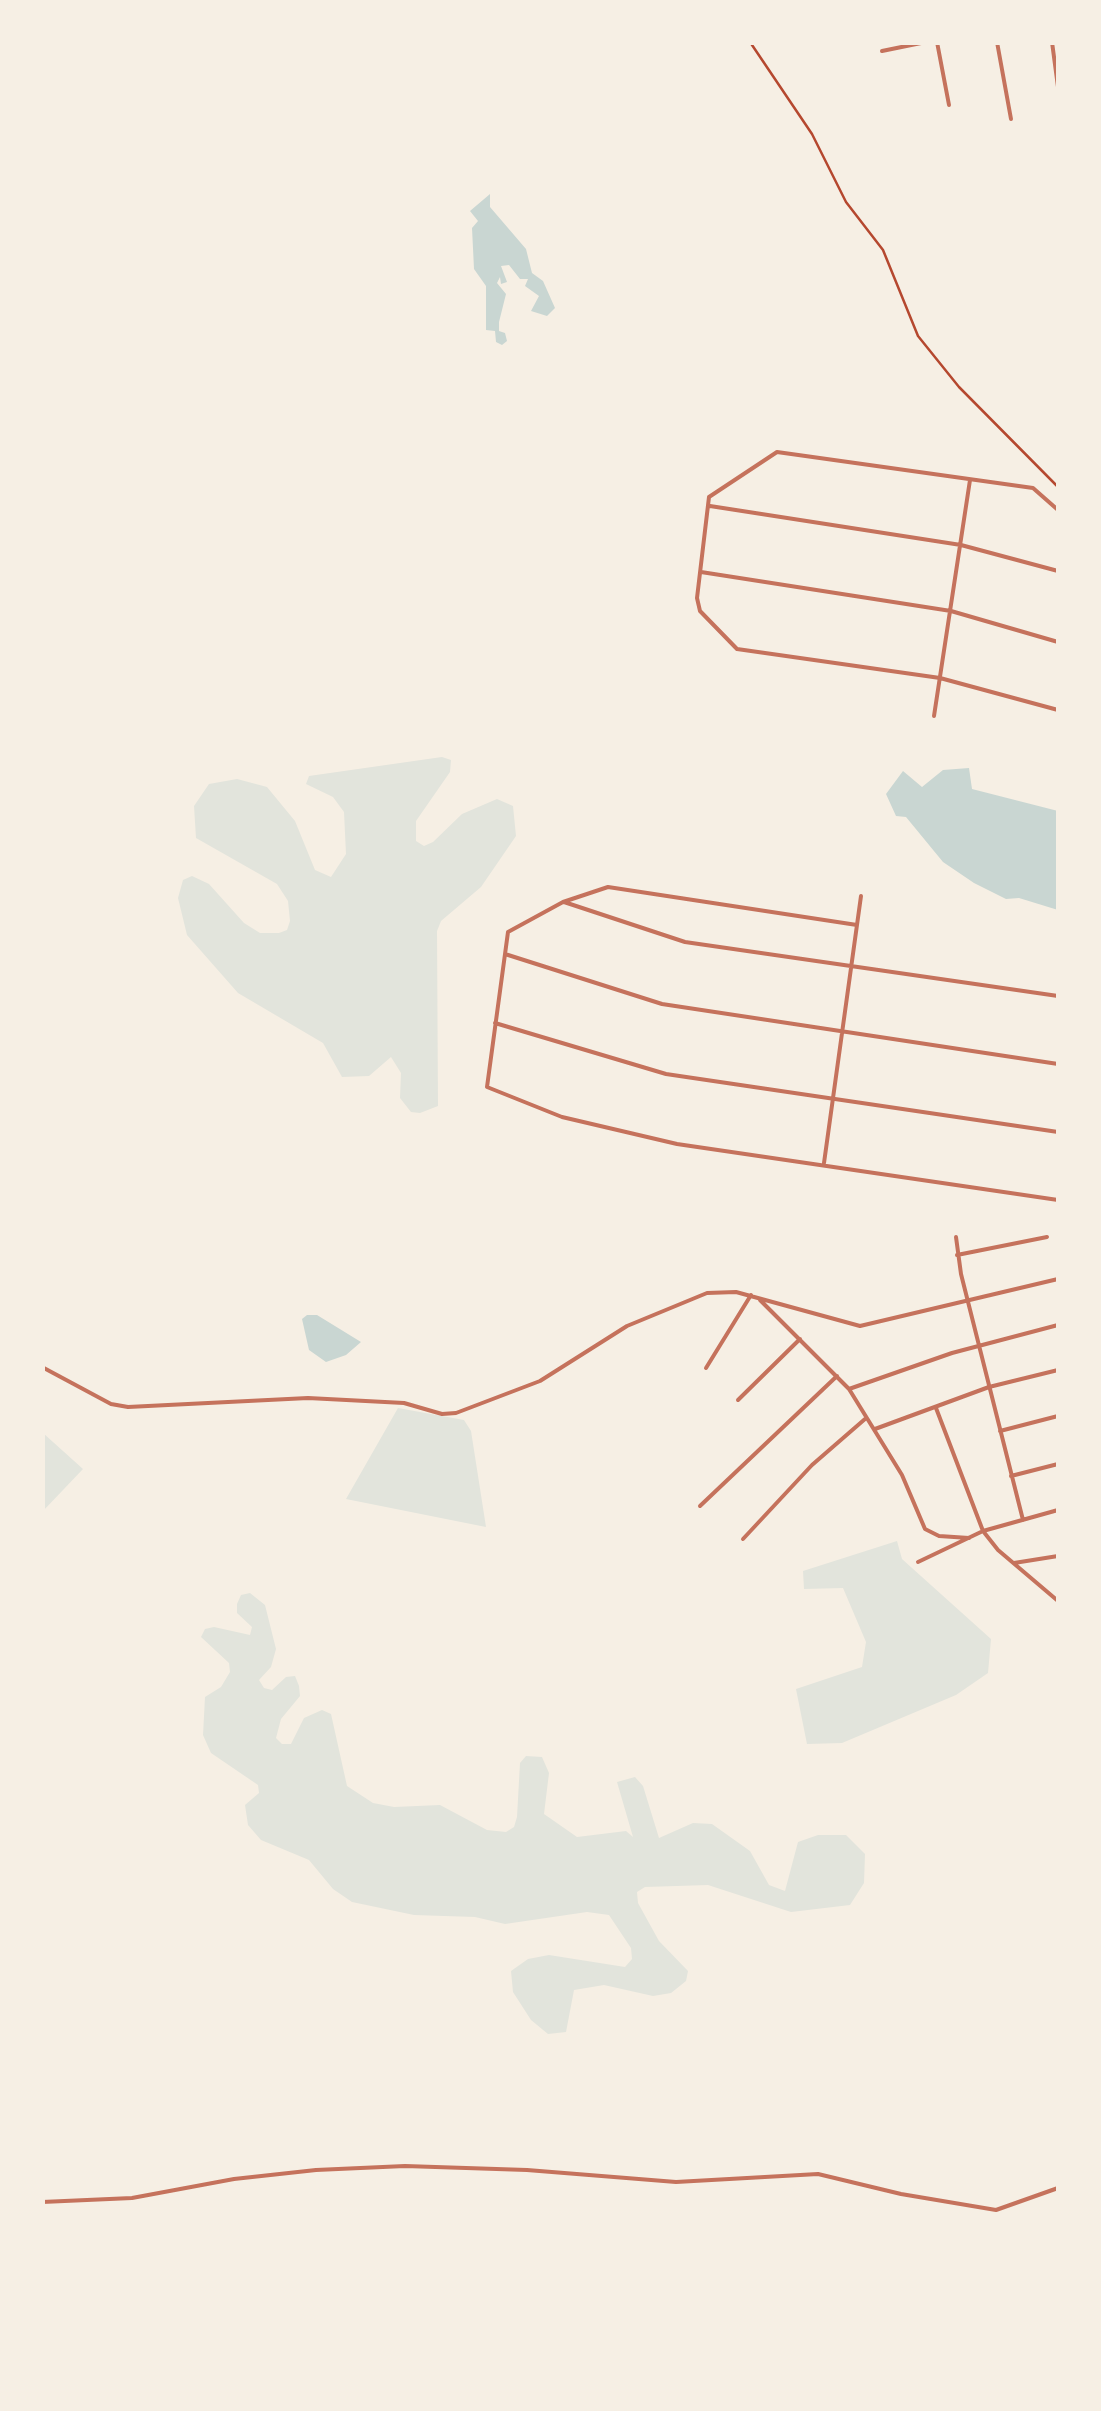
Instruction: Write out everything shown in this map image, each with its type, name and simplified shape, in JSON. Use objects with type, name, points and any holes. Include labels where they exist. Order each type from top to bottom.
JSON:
[{"type":"street","points":[[882,50],[926,42]]},
{"type":"street","points":[[937,42],[949,105]]},
{"type":"street","points":[[997,42],[1011,120]]},
{"type":"street","points":[[1052,42],[1058,87]]},
{"type":"street","points":[[1058,510],[1033,488],[777,452],[728,480],[709,497],[700,572],[700,612],[727,642],[746,652],[940,678],[1058,710]]},
{"type":"street","points":[[934,716],[970,480]]},
{"type":"street","points":[[708,506],[961,546],[1058,571]]},
{"type":"street","points":[[700,572],[951,611],[1058,642]]},
{"type":"street","points":[[857,925],[608,887],[563,902],[514,926],[505,954],[485,1079],[492,1091],[606,1129],[1058,1200]]},
{"type":"street","points":[[824,1166],[861,896]]},
{"type":"street","points":[[563,902],[685,942],[1058,996]]},
{"type":"street","points":[[505,954],[625,996],[842,1034],[1058,1064]]},
{"type":"street","points":[[493,1022],[666,1074],[1058,1132]]},
{"type":"street","points":[[956,1236],[978,1346],[1023,1520]]},
{"type":"street","points":[[957,1256],[1046,1237]]},
{"type":"street","points":[[42,1367],[111,1404],[128,1407],[308,1398],[404,1403],[442,1414],[556,1372],[599,1341],[660,1309],[720,1291],[754,1296],[860,1326],[1058,1279]]},
{"type":"street","points":[[754,1296],[849,1390],[864,1419],[875,1429],[925,1529],[938,1536],[969,1538]]},
{"type":"street","points":[[706,1368],[754,1296]]},
{"type":"street","points":[[849,1390],[978,1346],[1058,1324]]},
{"type":"street","points":[[738,1400],[800,1339]]},
{"type":"street","points":[[875,1429],[989,1387],[1058,1370]]},
{"type":"street","points":[[700,1506],[837,1376]]},
{"type":"street","points":[[936,1408],[983,1531],[1058,1601]]},
{"type":"street","points":[[1000,1432],[1058,1416]]},
{"type":"street","points":[[743,1539],[812,1465],[864,1419]]},
{"type":"street","points":[[1011,1476],[1058,1464]]},
{"type":"street","points":[[918,1562],[983,1531],[1058,1510]]},
{"type":"street","points":[[1013,1563],[1058,1556]]},
{"type":"street","points":[[42,2202],[132,2198],[300,2172],[405,2166],[527,2170],[676,2182],[818,2174],[901,2194],[996,2210],[1058,2188]]},
{"type":"path","points":[[750,42],[812,134],[846,202],[883,250],[918,336],[959,387],[1058,487]]},
{"type":"shaded area","points":[[490,194],[490,207],[526,249],[532,273],[543,281],[555,308],[547,316],[531,311],[539,296],[525,286],[528,279],[520,279],[509,265],[501,266],[507,282],[501,284],[500,277],[497,283],[506,294],[499,322],[499,331],[505,333],[507,341],[502,345],[496,342],[495,331],[486,330],[486,286],[474,269],[472,228],[478,221],[470,211]]},
{"type":"shaded area","points":[[442,757],[451,760],[450,772],[416,821],[416,841],[424,846],[433,842],[462,814],[497,799],[513,806],[516,836],[481,887],[441,921],[437,931],[438,1106],[420,1113],[411,1112],[400,1098],[401,1073],[391,1057],[369,1076],[342,1077],[323,1043],[238,993],[187,935],[178,898],[183,880],[192,876],[209,884],[244,923],[260,933],[287,930],[290,921],[288,901],[277,884],[196,838],[194,806],[209,784],[237,779],[267,787],[295,821],[315,870],[331,877],[346,854],[344,812],[333,797],[306,784],[309,776]]},
{"type":"shaded area","points":[[969,768],[972,789],[1058,811],[1058,910],[1019,898],[1006,899],[974,883],[943,862],[906,817],[896,816],[886,794],[903,771],[922,787],[943,770]]},
{"type":"shaded area","points":[[317,1315],[361,1342],[346,1355],[326,1362],[309,1350],[302,1319]]},
{"type":"shaded area","points":[[398,1408],[464,1420],[471,1431],[486,1527],[346,1499]]},
{"type":"shaded area","points":[[43,1433],[83,1469],[43,1511]]},
{"type":"shaded area","points":[[897,1541],[902,1559],[991,1639],[988,1673],[956,1695],[842,1743],[807,1744],[796,1689],[862,1667],[866,1642],[843,1588],[804,1589],[803,1571]]},
{"type":"shaded area","points":[[250,1593],[265,1605],[276,1649],[271,1667],[259,1680],[264,1688],[272,1690],[286,1677],[295,1676],[299,1686],[300,1696],[281,1719],[276,1738],[282,1744],[291,1744],[304,1718],[322,1710],[331,1714],[347,1786],[373,1803],[394,1807],[440,1805],[487,1830],[506,1832],[514,1827],[517,1817],[520,1763],[526,1756],[542,1757],[549,1773],[544,1814],[577,1837],[626,1831],[633,1837],[617,1782],[635,1777],[643,1786],[659,1838],[693,1823],[712,1824],[750,1851],[769,1885],[785,1891],[798,1842],[818,1835],[846,1835],[865,1854],[864,1883],[850,1905],[791,1912],[708,1885],[645,1887],[637,1892],[638,1903],[659,1941],[688,1971],[686,1981],[671,1993],[653,1996],[604,1985],[574,1990],[566,2032],[548,2034],[531,2020],[513,1992],[511,1971],[528,1959],[549,1955],[625,1967],[632,1959],[631,1948],[609,1915],[587,1912],[505,1924],[475,1917],[414,1915],[352,1902],[333,1889],[309,1860],[261,1840],[248,1825],[245,1805],[259,1793],[258,1785],[211,1753],[203,1735],[205,1697],[221,1687],[230,1672],[229,1663],[201,1637],[205,1629],[214,1627],[250,1635],[252,1627],[237,1613],[237,1604],[241,1595]]}]
